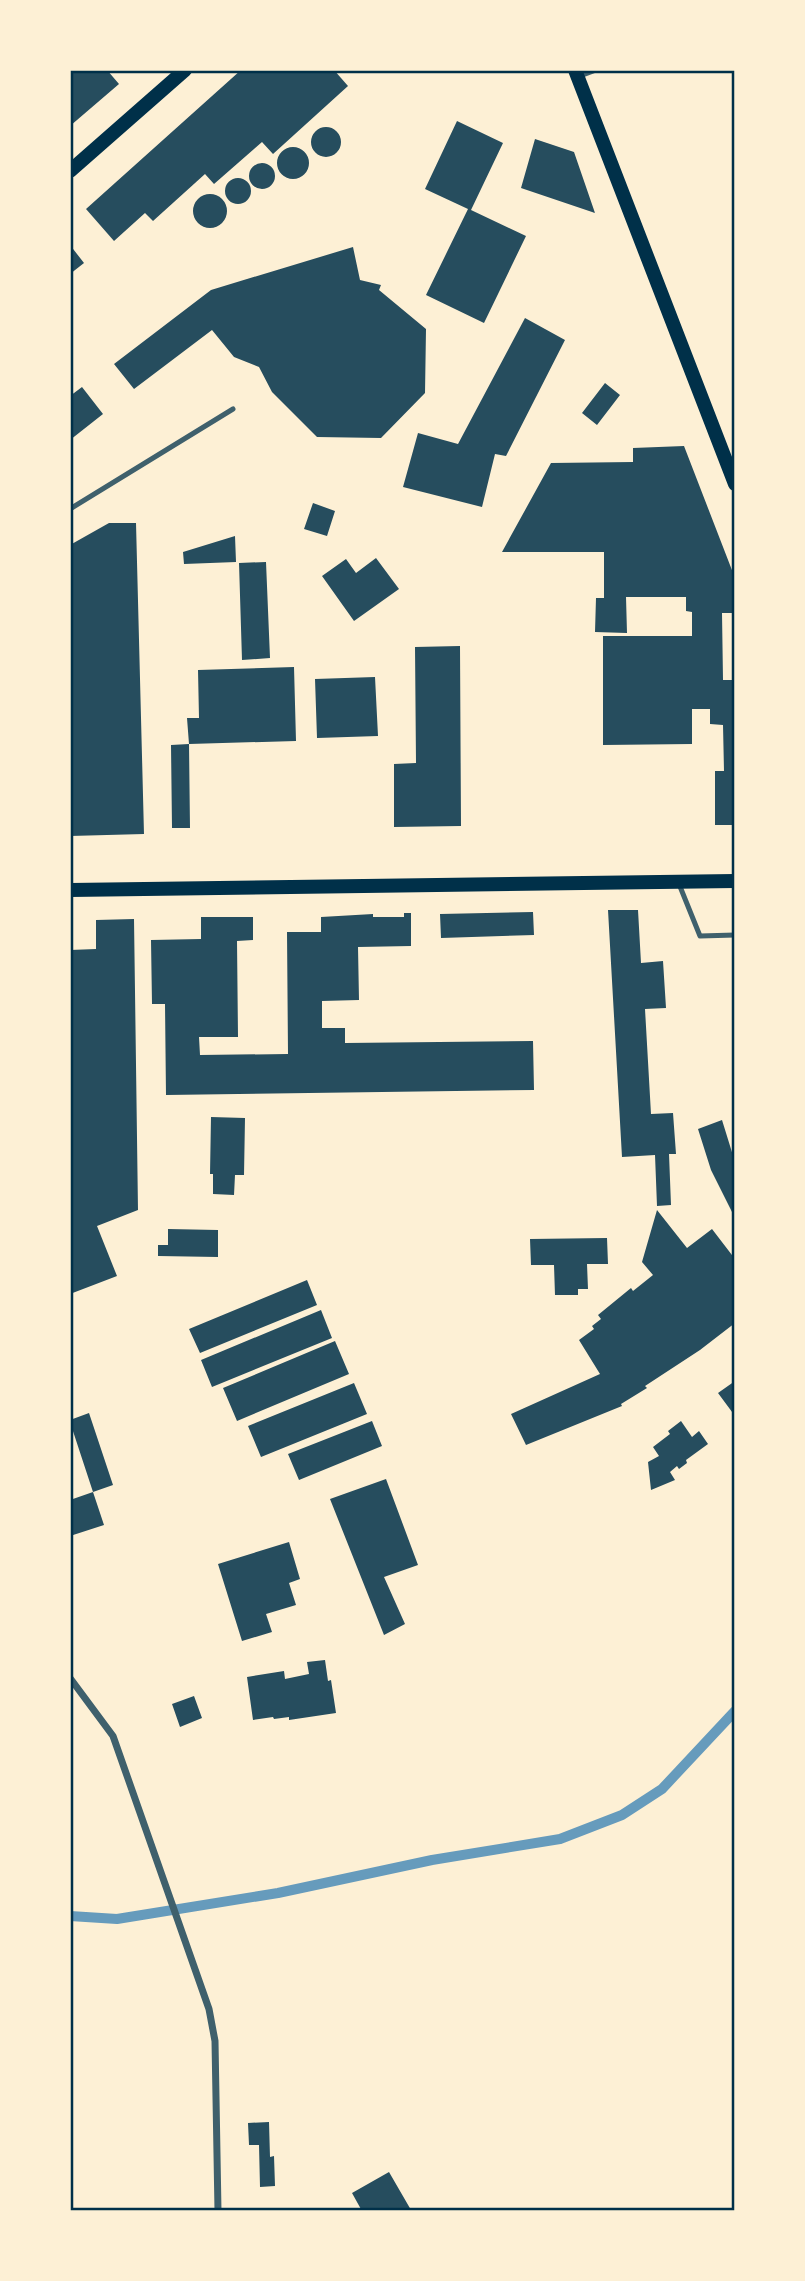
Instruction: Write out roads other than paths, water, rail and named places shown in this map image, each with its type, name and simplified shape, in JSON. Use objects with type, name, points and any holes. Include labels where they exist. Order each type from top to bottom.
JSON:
[{"type":"main road","points":[[70,171],[185,70]]},
{"type":"main road","points":[[577,74],[735,484]]},
{"type":"main road","points":[[70,890],[735,881]]},
{"type":"street","points":[[70,1678],[113,1736],[209,2009],[215,2041],[218,2211]]},
{"type":"lane","points":[[577,74],[596,70]]},
{"type":"lane","points":[[70,509],[233,409]]},
{"type":"lane","points":[[677,881],[700,936],[735,934]]},
{"type":"waterway","points":[[70,1916],[117,1919],[278,1893],[432,1860],[560,1839],[622,1815],[662,1789],[735,1711]]}]
